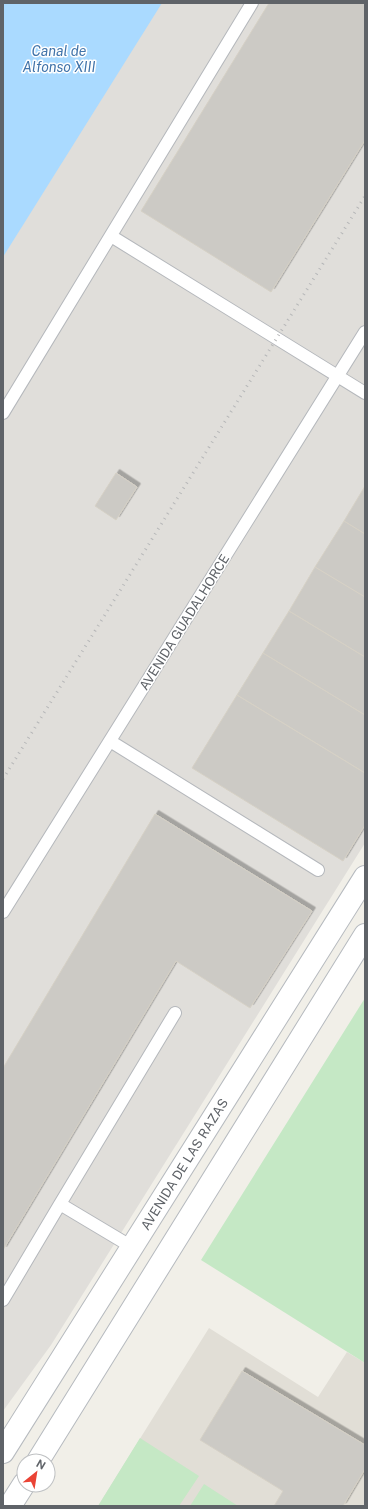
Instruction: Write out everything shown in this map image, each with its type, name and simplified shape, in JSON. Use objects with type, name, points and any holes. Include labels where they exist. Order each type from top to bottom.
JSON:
[{"type":"main road","name":"AVENIDA DE LAS RAZAS","points":[[3,1452],[365,877]]},
{"type":"main road","points":[[43,1453],[365,935]]},
{"type":"main road","points":[[3,1444],[25,1416]]},
{"type":"main road","points":[[46,1453],[57,1430]]},
{"type":"main road","points":[[10,1506],[18,1493]]},
{"type":"main road","points":[[22,1506],[28,1493]]},
{"type":"lane","points":[[3,413],[252,3]]},
{"type":"lane","points":[[111,236],[365,392]]},
{"type":"lane","name":"AVENIDA GUADALHORCE","points":[[3,912],[365,332]]},
{"type":"lane","points":[[110,741],[318,870]]},
{"type":"lane","points":[[3,1300],[175,1013]]},
{"type":"lane","points":[[60,1204],[132,1247]]},
{"type":"shaded area","points":[[161,3],[365,3],[365,843],[51,1345],[3,1411],[3,256]]},
{"type":"shaded area","points":[[209,1328],[318,1397],[347,1352],[365,1363],[365,1506],[98,1506]]},
{"type":"green space","points":[[365,998],[365,1363],[201,1260]]},
{"type":"green space","points":[[140,1438],[199,1476],[179,1506],[98,1506]]},
{"type":"green space","points":[[204,1484],[238,1506],[190,1506]]},
{"type":"water","name":"Canal de Alfonso XIII","points":[[3,3],[162,3],[3,257]]},
{"type":"building","points":[[269,3],[365,3],[365,140],[271,292],[141,211]]},
{"type":"building","points":[[116,473],[137,487],[116,520],[95,506]]},
{"type":"building","points":[[365,486],[365,534],[344,521]]},
{"type":"building","points":[[344,521],[365,534],[365,597],[315,567]]},
{"type":"building","points":[[315,567],[365,597],[365,657],[289,611]]},
{"type":"building","points":[[289,611],[365,657],[365,715],[263,653]]},
{"type":"building","points":[[263,653],[365,715],[365,773],[237,695]]},
{"type":"building","points":[[237,695],[365,773],[365,825],[343,861],[192,768]]},
{"type":"building","points":[[155,814],[312,911],[250,1008],[176,961],[3,1250],[3,1068]]},
{"type":"building","points":[[242,1371],[365,1445],[365,1469],[343,1506],[274,1506],[283,1491],[200,1440]]},
{"type":"railway","points":[[3,779],[365,196]]}]
